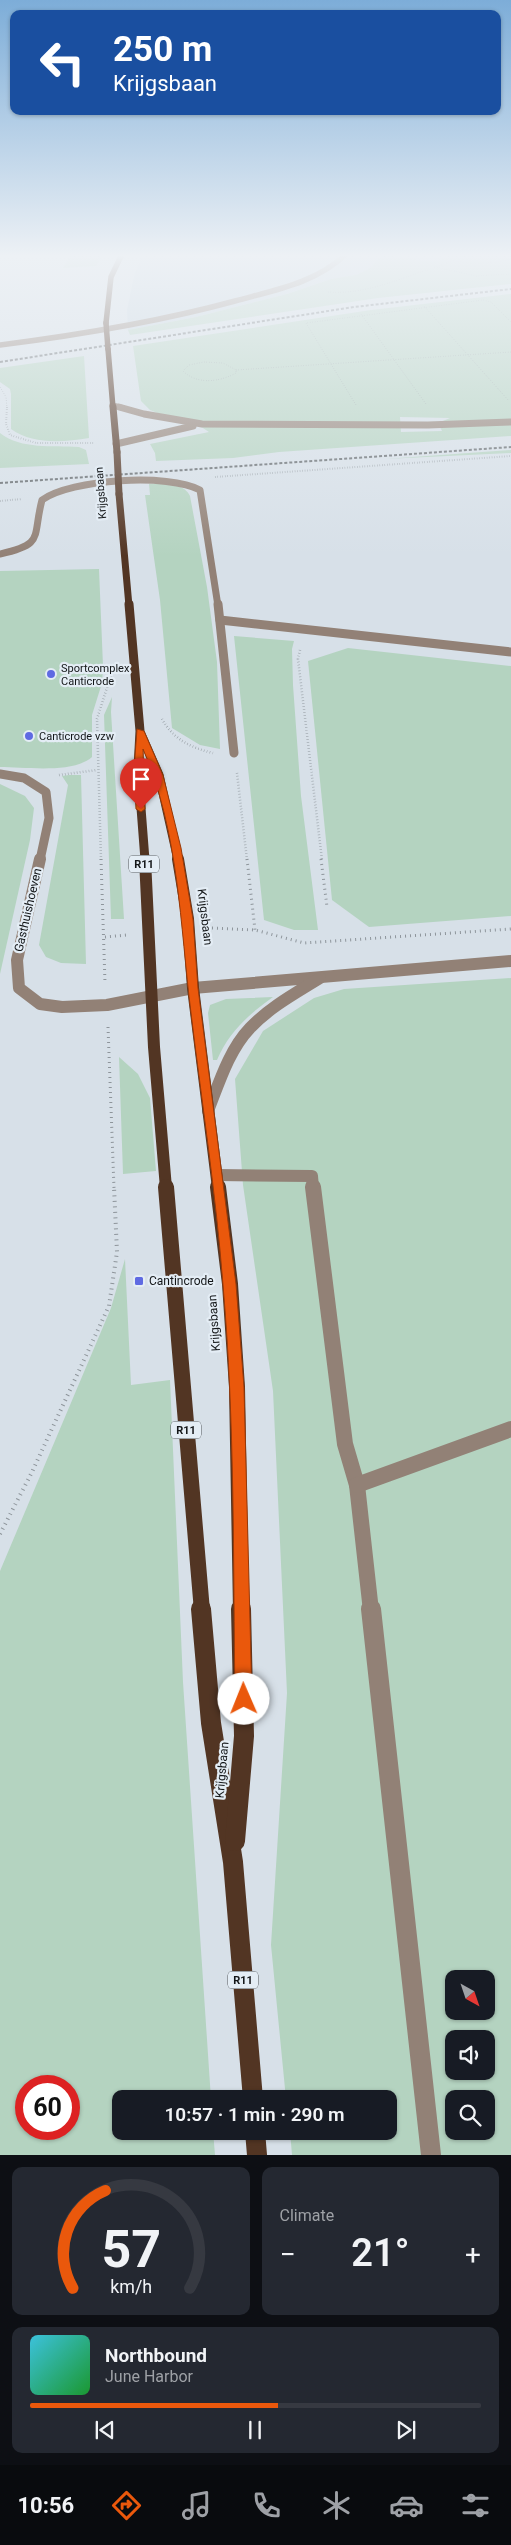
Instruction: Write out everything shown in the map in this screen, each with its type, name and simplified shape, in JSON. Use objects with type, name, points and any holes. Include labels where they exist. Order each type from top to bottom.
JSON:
[{"type":"main road","name":"Krijgsbaan","points":[[108,355],[140,731],[138,769],[150,934],[155,1057],[211,1723],[233,1862],[251,2090]]},
{"type":"main road","name":"Krijgsbaan","points":[[140,731],[159,775],[176,848],[189,930],[193,988],[230,1284],[237,1397],[244,1736],[233,1862]]},
{"type":"main road","points":[[256,2140],[257,2155]]},
{"type":"street","points":[[112,405],[202,424],[428,425],[511,422]]},
{"type":"street","points":[[116,444],[202,424]]},
{"type":"street","points":[[0,554],[26,547],[35,540],[39,531],[40,506],[45,496],[61,490],[88,485],[169,480],[187,484],[200,490],[220,620],[234,753]]},
{"type":"street","points":[[220,620],[511,652]]},
{"type":"street","points":[[0,774],[24,778],[36,784]]},
{"type":"street","name":"Gasthuishoeven","points":[[36,784],[46,792],[49,818],[17,960],[19,988],[40,1004],[62,1007],[107,1005],[193,988],[511,962]]},
{"type":"street","points":[[208,1111],[224,1070],[245,1034],[288,998],[323,976]]},
{"type":"street","points":[[217,1175],[312,1176],[345,1444],[357,1485],[431,2155]]},
{"type":"street","points":[[357,1485],[511,1429]]},
{"type":"path","points":[[324,355],[330,364]]},
{"type":"path","points":[[390,355],[427,405]]},
{"type":"path","points":[[466,355],[511,404]]},
{"type":"path","points":[[236,370],[236,373],[226,378],[207,380],[191,378],[183,371],[188,365],[204,362],[223,363],[236,370],[473,355]]},
{"type":"path","points":[[0,387],[4,393],[4,427],[10,435],[36,442],[116,444]]},
{"type":"path","points":[[169,480],[511,456]]},
{"type":"path","points":[[305,630],[298,659],[327,907]]},
{"type":"path","points":[[0,1534],[31,1474],[109,1306],[117,1252],[107,1005],[103,963],[105,937],[97,719],[112,673]]},
{"type":"path","points":[[161,716],[167,730],[192,747],[220,754],[234,753],[255,930]]},
{"type":"path","points":[[36,784],[63,773],[98,770]]},
{"type":"path","points":[[189,930],[216,928],[255,930],[304,944],[511,929]]},
{"type":"path","points":[[105,937],[150,934]]},
{"type":"green space","points":[[134,355],[511,355],[511,436],[279,452],[233,458],[156,461],[155,453],[150,444],[209,432],[192,421],[167,417],[150,410],[141,401]],"holes":[[[400,417],[450,418],[438,423],[442,431],[401,432]]]},
{"type":"green space","points":[[84,356],[89,438],[69,441],[39,440],[29,438],[11,429],[11,394],[10,389],[0,382],[0,368]]},
{"type":"green space","points":[[0,433],[18,442],[28,444],[79,447],[86,450],[89,464],[0,468]]},
{"type":"green space","points":[[511,450],[511,453],[385,459]]},
{"type":"green space","points":[[162,483],[182,488],[190,496],[207,587],[217,662],[220,749],[200,745],[172,728],[160,600],[145,495],[150,495],[149,484]]},
{"type":"green space","name":"Sportcomplex Canticrode","points":[[99,569],[103,666],[102,683],[92,715],[92,757],[73,766],[61,768],[0,767],[0,571]]},
{"type":"green space","points":[[234,636],[294,641],[292,649],[293,685],[301,796],[318,930],[294,930],[264,920]]},
{"type":"green space","points":[[348,648],[511,666],[511,916],[369,927],[332,900],[308,661]]},
{"type":"green space","points":[[112,697],[111,712],[124,919],[111,919],[104,715]]},
{"type":"green space","points":[[81,775],[86,964],[61,963],[46,957],[39,945],[68,785],[62,776]]},
{"type":"green space","points":[[0,784],[25,796],[34,808],[30,840],[0,974]]},
{"type":"green space","points":[[511,978],[511,2155],[292,2155],[291,2140],[397,2140],[397,2090],[285,2090],[271,1945],[287,1693],[273,1391],[243,1185],[235,1079],[263,1031],[314,998],[344,989]]},
{"type":"green space","points":[[273,997],[240,1024],[227,1041],[217,1060],[213,1060],[208,1013],[210,1005],[226,999]]},
{"type":"green space","points":[[119,1057],[138,1074],[150,1098],[156,1171],[123,1174]]},
{"type":"green space","points":[[125,1259],[131,1385],[170,1380],[183,1682],[210,2090],[112,2090],[112,2140],[214,2140],[215,2155],[0,2155],[0,1571],[111,1308]]},
{"type":"railway","points":[[0,362],[48,355]]},
{"type":"railway","points":[[0,483],[511,447]]},
{"type":"place","name":"Sportcomplex Canticrode","points":[[51,674]]},
{"type":"place","name":"Canticrode vzw","points":[[29,736]]},
{"type":"place","name":"Cantincrode","points":[[139,1281]]},
{"type":"route","points":[[141,809],[138,769],[140,731],[159,775],[176,848],[188,919],[193,988],[230,1284],[237,1387],[244,1699]]}]
